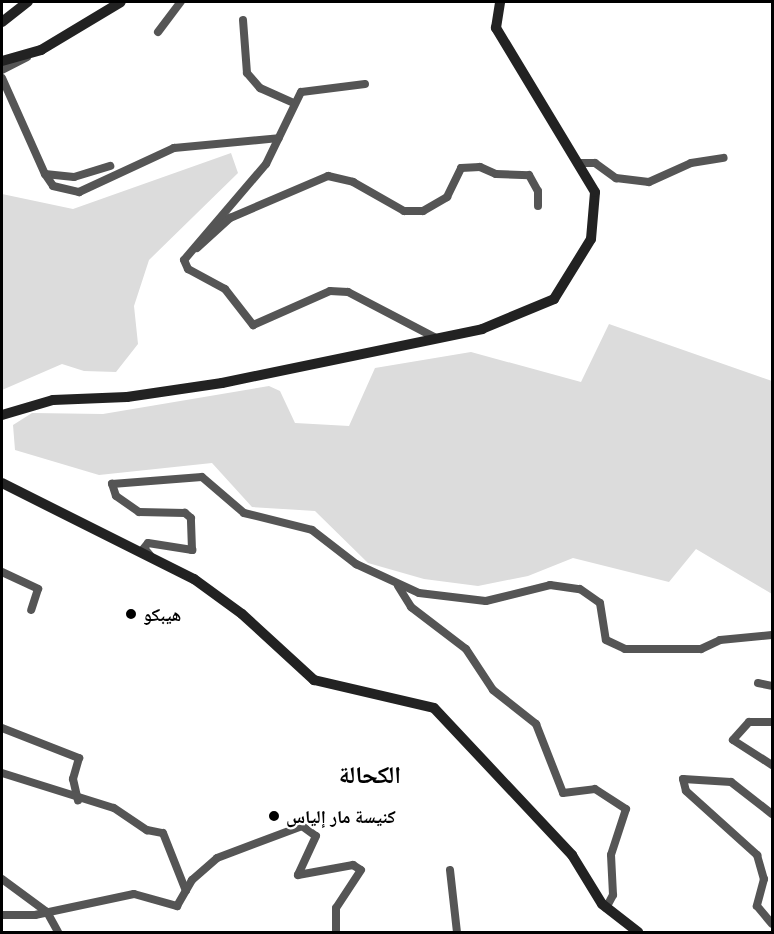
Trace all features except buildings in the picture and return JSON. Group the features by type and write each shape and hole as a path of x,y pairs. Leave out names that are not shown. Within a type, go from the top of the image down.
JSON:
{"main road":[{"path":"2,22 28,2"},
{"path":"2,62 41,50 121,2"},
{"path":"2,415 53,400 127,397 222,383 482,329 539,310 554,299 596,226 595,192 581,163 496,28 499,2"},
{"path":"2,483 153,557 225,600 314,680 421,702 448,718 572,855 606,908 638,933"}],"street":[{"path":"158,32 181,2"},
{"path":"243,20 247,73 260,88 293,104"},
{"path":"2,70 41,50"},
{"path":"2,78 45,174 53,186 79,192 174,148 279,138"},
{"path":"186,267 195,242 262,169 279,138 293,104 309,87 365,84"},
{"path":"581,163 595,163 616,178 649,182 691,163 724,158"},
{"path":"45,174 74,177 110,166"},
{"path":"186,267 200,244 230,218 328,176 353,182 404,211 423,212 447,197 461,168 480,167 496,174 529,175 538,191 538,206"},
{"path":"186,267 225,289 253,325 330,291 348,292 436,338"},
{"path":"153,557 145,545 184,551 196,547 191,518 185,513 139,512 116,496 112,484 202,477 244,513 312,530 356,564 398,586 480,600 550,585 580,589 600,603 606,640 625,649 700,649 720,640 772,635"},
{"path":"2,572 38,589 31,610"},
{"path":"398,586 411,607 466,648 493,690 537,724 563,793 598,790 626,809 611,855 613,895 606,908"},
{"path":"758,683 772,686"},
{"path":"772,722 742,725 733,740 772,765"},
{"path":"2,728 79,758 73,779 78,800"},
{"path":"2,773 78,800 114,808 147,830 164,833 186,891"},
{"path":"772,814 730,782 683,779 686,791 757,855 764,879 757,906 772,924"},
{"path":"2,915 47,912 134,894 177,906 204,867 232,849 306,827 316,836 298,875 353,864 361,870 340,898 336,933"},
{"path":"450,870 457,933"},
{"path":"2,879 47,912 58,933"}],"shaded area":[{"path":"231,153 238,173 149,260 134,306 138,344 116,372 84,371 62,364 2,390 2,194 73,209"},
{"path":"609,324 772,381 772,594 696,549 669,582 573,558 528,576 478,586 424,579 368,563 315,511 252,507 212,463 99,475 15,450 13,425 32,413 103,414 269,386 280,391 295,423 349,426 375,368 471,352 581,382"}],"place":[{"name":"هيبكو","path":"131,614"},
{"name":"كنيسة مار إلياس","path":"274,816"}],"district":[{"name":"الكحالة","path":"370,774"}]}
